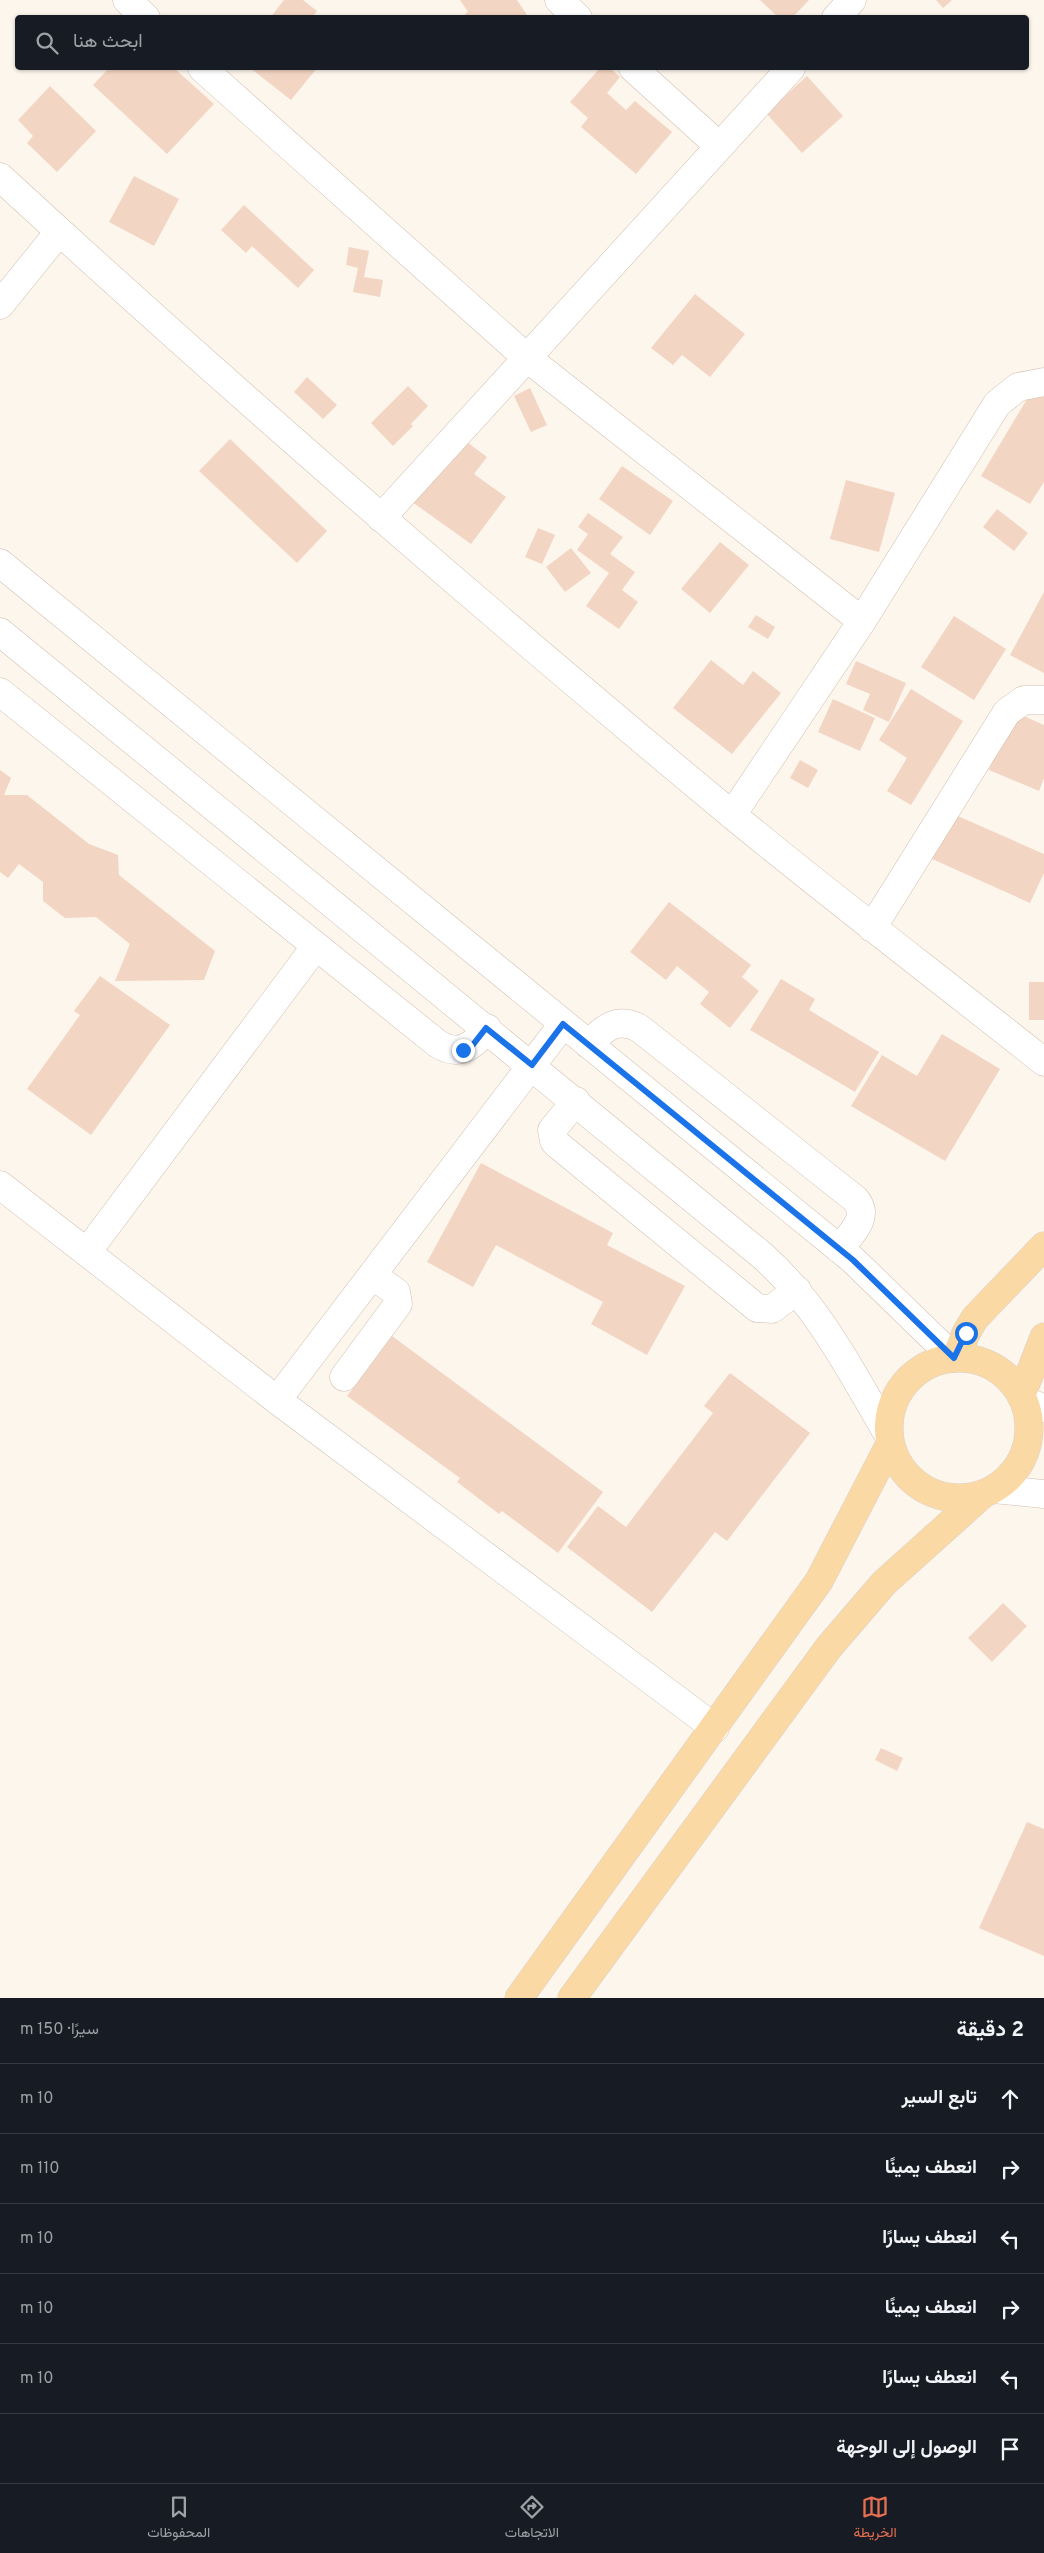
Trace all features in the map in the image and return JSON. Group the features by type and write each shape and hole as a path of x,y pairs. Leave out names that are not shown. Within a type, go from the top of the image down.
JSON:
{"main road":[{"path":"955,1358 975,1318 1044,1246"},
{"path":"572,1998 829,1647 884,1583 989,1491 1010,1476 1022,1459 1028,1440 1030,1402 1044,1337"},
{"path":"989,1491 964,1498 944,1497 926,1490 910,1478 898,1462 890,1440 890,1413 899,1393 913,1375 932,1364 955,1358 975,1361 994,1367 1010,1380 1030,1402"},
{"path":"519,1998 819,1581 890,1440"}],"street":[{"path":"127,0 143,15"},
{"path":"559,0 575,15"},
{"path":"839,15 852,0"},
{"path":"204,70 527,358 862,621"},
{"path":"635,70 719,146"},
{"path":"381,518 788,70"},
{"path":"0,178 381,518 732,815 872,928 1044,1062"},
{"path":"4,291 59,232"},
{"path":"732,815 862,621 997,404 1018,387 1044,382"},
{"path":"0,563 869,1273 955,1358"},
{"path":"0,632 532,1065 764,1257 797,1290 820,1320 890,1440"},
{"path":"0,692 446,1049 454,1051 472,1046 486,1028"},
{"path":"872,928 1007,712 1024,700 1044,700"},
{"path":"87,1252 316,946"},
{"path":"588,1044 612,1024 630,1023 639,1028 855,1199 862,1210 862,1217 860,1223 839,1249"},
{"path":"277,1400 563,1024"},
{"path":"576,1101 552,1130 554,1140 558,1145 757,1308 772,1309 797,1290"},
{"path":"0,1184 277,1400 715,1728"},
{"path":"344,1377 398,1304 396,1292 372,1276"},
{"path":"989,1491 1044,1494"}],"building":[{"path":"284,0 303,0 317,11 314,15 272,15"},
{"path":"460,0 517,0 527,15 466,15 468,12"},
{"path":"760,0 809,0 795,15 776,15"},
{"path":"936,0 952,0 943,8"},
{"path":"107,70 176,70 214,104 167,154 93,85"},
{"path":"253,70 315,70 291,100"},
{"path":"598,70 612,70 620,77 607,93 626,110 635,101 672,132 636,174 581,127 588,118 570,102"},
{"path":"807,76 843,116 802,153 766,113"},
{"path":"50,86 96,131 57,172 27,143 33,136 18,120"},
{"path":"134,176 179,199 154,246 109,222"},
{"path":"244,205 314,270 298,288 252,246 246,253 221,230"},
{"path":"349,247 369,251 364,277 383,280 380,297 353,292 358,268 346,265"},
{"path":"695,294 745,334 710,377 682,355 673,365 651,348"},
{"path":"307,377 337,405 323,419 294,392"},
{"path":"408,386 428,406 411,424 413,426 393,446 371,423"},
{"path":"530,388 547,425 531,432 514,396"},
{"path":"1033,389 1044,396 1044,482 1030,504 981,476"},
{"path":"456,434 487,457 474,474 506,497 471,544 408,499"},
{"path":"230,439 327,531 297,563 199,471"},
{"path":"622,466 673,501 650,535 599,499"},
{"path":"846,480 895,493 879,552 830,539"},
{"path":"997,509 1028,533 1014,551 983,527"},
{"path":"588,513 623,537 610,554 635,572 622,590 638,602 619,629 586,606 609,573 577,550 588,534 578,527"},
{"path":"538,528 555,535 542,564 525,557"},
{"path":"720,542 749,565 710,613 681,589"},
{"path":"571,548 591,573 565,592 546,567"},
{"path":"1044,592 1044,673 1010,655"},
{"path":"756,615 775,627 768,639 748,627"},
{"path":"954,616 1006,649 974,700 921,667"},
{"path":"711,660 743,685 753,671 781,693 732,754 673,708"},
{"path":"856,661 906,683 889,722 863,710 870,694 846,684"},
{"path":"911,689 963,721 911,805 887,791 907,758 879,740"},
{"path":"833,699 875,718 860,751 818,732"},
{"path":"1014,712 1044,725 1044,778 1039,791 989,770"},
{"path":"800,760 818,770 808,788 790,778"},
{"path":"0,770 11,778 4,795 27,795 89,844 118,855 119,875 215,951 204,980 115,981 130,944 96,917 65,918 43,901 43,882 19,864 8,878 0,872"},
{"path":"951,813 1044,854 1044,873 1030,903 930,858"},
{"path":"669,902 751,965 742,977 759,991 730,1028 700,1004 709,992 677,966 666,980 630,952"},
{"path":"100,976 170,1025 91,1135 27,1089 80,1015 74,1011"},
{"path":"781,979 815,999 809,1010 879,1052 855,1092 750,1030"},
{"path":"1029,982 1044,982 1044,1020 1029,1020"},
{"path":"942,1034 1000,1069 945,1161 851,1106 882,1055 917,1076"},
{"path":"481,1163 613,1233 607,1245 685,1286 647,1355 591,1324 603,1302 496,1245 473,1287 427,1262"},
{"path":"392,1336 603,1492 558,1553 502,1511 499,1514 457,1482 460,1478 347,1396"},
{"path":"730,1373 810,1433 727,1541 715,1532 652,1612 567,1547 598,1506 626,1527 713,1413 704,1406"},
{"path":"1003,1603 1027,1626 992,1662 968,1638"},
{"path":"881,1748 903,1758 897,1771 875,1760"},
{"path":"1027,1822 1044,1829 1044,1956 979,1928"}],"route":[{"path":"463,1050 472,1046 486,1028 532,1065 563,1024 869,1273 954,1358 956,1358 966,1333"}]}
